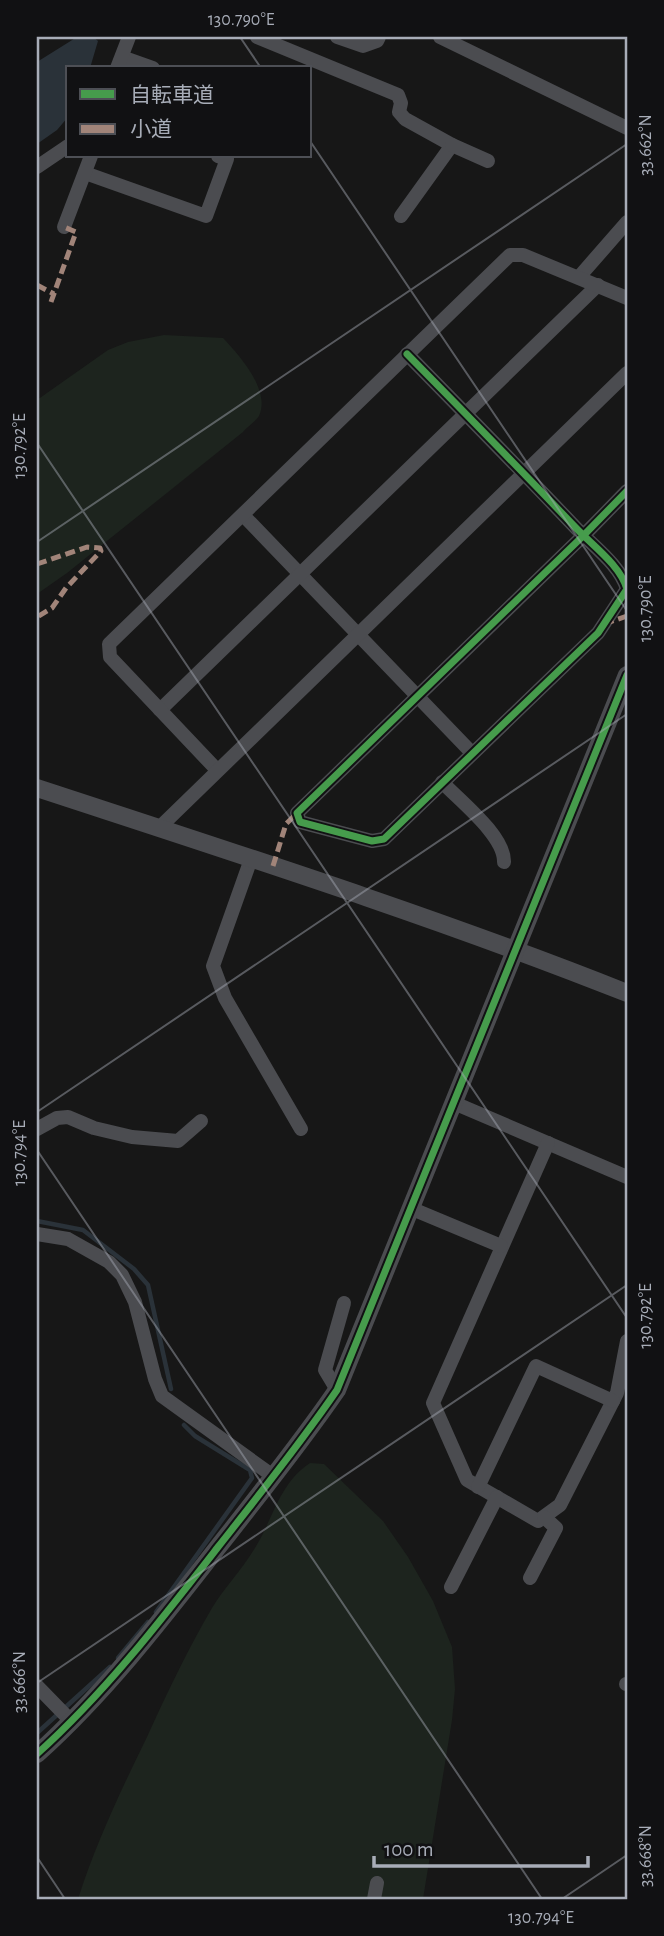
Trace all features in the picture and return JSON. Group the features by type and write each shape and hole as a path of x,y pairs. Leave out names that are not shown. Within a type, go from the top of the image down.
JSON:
{"street":[{"path":"129,37 120,63 140,66"},
{"path":"257,37 397,95 401,103 399,112 405,119 488,161"},
{"path":"337,37 363,46 377,41 379,37"},
{"path":"440,37 627,128"},
{"path":"401,216 453,145"},
{"path":"37,167 66,147"},
{"path":"64,227 90,158"},
{"path":"85,173 206,216 227,159 224,158"},
{"path":"579,278 627,222"},
{"path":"217,770 110,657 109,644 510,254 523,255 627,298"},
{"path":"160,710 598,285"},
{"path":"407,354 524,473 583,536 624,577 627,589 598,633 384,839 372,841 300,822 296,813 583,536 627,491"},
{"path":"159,828 627,373"},
{"path":"243,515 472,753"},
{"path":"37,1754 160,1621 309,1431 337,1390 627,675"},
{"path":"442,782 497,838 505,852 504,862"},
{"path":"37,788 515,949 627,993"},
{"path":"251,859 213,966 225,998 301,1129"},
{"path":"454,1103 627,1177"},
{"path":"37,1129 57,1118 68,1117 94,1128 132,1138 178,1141 201,1121"},
{"path":"548,1143 433,1403 467,1480 538,1521 560,1505 623,1381 627,1341"},
{"path":"410,1208 502,1246"},
{"path":"37,1234 68,1239 109,1262 122,1275 135,1302 162,1396 273,1476"},
{"path":"337,1390 325,1370 344,1303"},
{"path":"478,1487 536,1366 613,1401"},
{"path":"451,1587 496,1497"},
{"path":"530,1578 556,1528 544,1517"},
{"path":"37,1686 70,1720"},
{"path":"374,1899 377,1882"}],"shaded area":[{"path":"77,37 93,37 98,41 91,66 66,66 66,119 57,130 37,144 37,62"},
{"path":"164,335 223,338 245,363 257,384 262,406 259,416 243,432 37,594 37,400 108,350 128,342"},
{"path":"310,1463 324,1464 383,1521 408,1557 433,1601 452,1647 455,1689 452,1720 423,1899 78,1899 118,1797 195,1639 217,1601 253,1551 290,1481"}],"waterway":[{"path":"37,1221 83,1230 134,1269 148,1285 171,1389"},
{"path":"156,1612 252,1478 250,1470 195,1436 184,1425"},
{"path":"118,1658 148,1622"},
{"path":"37,1733 110,1667"}],"marked path":[{"path":"51,302 76,232 64,227"},
{"path":"37,285 54,294"},
{"path":"37,564 87,547 100,548 101,551 66,588 52,608 37,617"},
{"path":"604,624 627,616"},
{"path":"273,866 286,824 297,813"}],"cycle path":[{"path":"407,354 576,528 583,535 590,542 605,556 627,589 598,633 384,839 372,841 300,822 297,813 583,536 627,491"},
{"path":"37,1754 86,1706 154,1628 309,1430 337,1390 627,675"}]}
